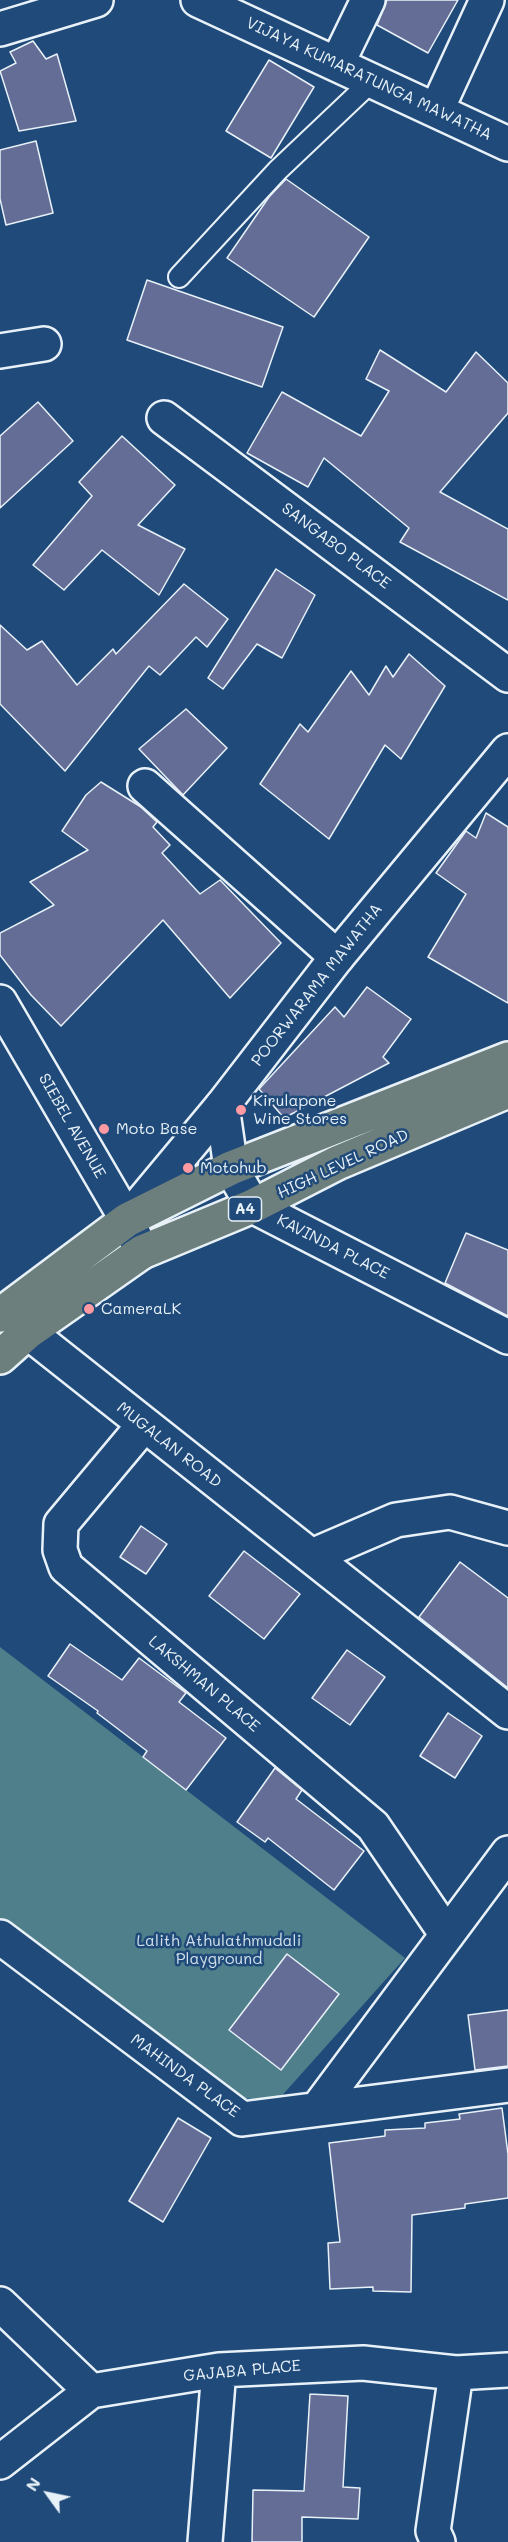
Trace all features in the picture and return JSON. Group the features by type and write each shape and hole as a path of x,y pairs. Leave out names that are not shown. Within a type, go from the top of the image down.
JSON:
{"highway":[{"name":"HIGH LEVEL ROAD","path":"0,1315 126,1220 231,1168 508,1059"},
{"name":"HIGH LEVEL ROAD","path":"0,1357 28,1332 142,1252 253,1206 336,1163 508,1091"}],"street":[{"path":"0,29 96,0"},
{"name":"VIJAYA KUMARATUNGA MAWATHA","path":"198,0 437,109 508,144"},
{"path":"337,64 368,0"},
{"path":"437,109 487,0"},
{"path":"0,351 44,344"},
{"name":"SANGABO PLACE","path":"164,418 508,675"},
{"name":"POORWARAMA MAWATHA","path":"126,1220 222,1106 338,957 508,751"},
{"path":"145,786 338,957"},
{"name":"SIEBEL AVENUE","path":"0,1002 126,1220 142,1252"},
{"path":"222,1106 231,1168 253,1206"},
{"name":"KAVINDA PLACE","path":"253,1206 508,1337"},
{"name":"MUGALAN ROAD","path":"28,1332 143,1426 312,1556 508,1712"},
{"name":"LAKSHMAN PLACE","path":"143,1426 61,1524 60,1550 66,1567 374,1826 447,1935"},
{"path":"312,1556 396,1520 450,1512 508,1528"},
{"path":"318,2108 508,1853"},
{"name":"MAHINDA PLACE","path":"0,1937 242,2119 508,2085"},
{"path":"2,2309 91,2391"},
{"name":"GAJABA PLACE","path":"0,2462 91,2391 219,2370 363,2363 456,2373 508,2370"},
{"path":"206,2542 219,2370"},
{"path":"438,2542 433,2531 456,2373"}],"lane":[{"path":"179,277 278,170 373,80"}],"green space":[{"name":"Lalith Athulathmudali Playground","path":"0,1647 405,1958 278,2100 236,2098 0,1918"}],"building":[{"path":"387,0 458,0 428,53 377,25"},
{"path":"33,41 46,59 57,54 76,121 19,131 0,71 16,63 10,52"},
{"path":"269,60 314,87 271,158 226,131"},
{"path":"36,141 53,213 6,225 0,199 0,150"},
{"path":"286,179 369,237 314,317 227,258 269,197"},
{"path":"147,280 283,327 262,387 127,340"},
{"path":"380,350 446,392 476,352 508,383 508,413 440,492 508,529 508,600 400,542 409,528 324,458 308,487 247,453 282,392 361,436 389,391 366,379"},
{"path":"38,402 73,441 0,508 0,436"},
{"path":"122,436 175,485 138,525 185,549 159,595 102,550 64,590 33,565 92,496 79,482"},
{"path":"276,569 315,595 282,658 257,644 223,689 208,678"},
{"path":"184,584 228,619 207,647 196,637 160,675 149,666 65,771 0,704 0,625 27,650 42,641 77,685 113,649 116,654"},
{"path":"409,654 445,686 401,759 385,745 329,839 260,784 300,724 308,732 351,671 369,695 386,666 393,677"},
{"path":"186,709 227,748 183,795 139,749"},
{"path":"101,782 141,807 157,822 153,827 170,845 162,853 200,894 220,880 281,943 230,998 163,920 61,1026 31,995 0,955 0,933 54,905 30,882 88,850 62,831 86,795"},
{"path":"486,813 508,827 508,1003 428,957 466,894 436,873 466,831 476,838"},
{"path":"367,987 411,1019 383,1057 389,1063 284,1118 259,1089 335,1007 344,1017"},
{"path":"466,1233 508,1250 508,1316 445,1283"},
{"path":"141,1526 167,1544 146,1574 120,1557"},
{"path":"244,1551 300,1594 264,1639 209,1596"},
{"path":"460,1562 508,1598 508,1688 419,1617"},
{"path":"70,1644 122,1680 139,1658 186,1693 179,1702 226,1738 186,1790 143,1757 147,1751 97,1713 98,1711 48,1676"},
{"path":"347,1650 385,1677 350,1725 312,1698"},
{"path":"448,1713 482,1736 455,1778 420,1756"},
{"path":"275,1768 302,1790 296,1799 364,1851 334,1890 268,1838 265,1842 237,1822"},
{"path":"287,1954 339,1994 281,2070 229,2030"},
{"path":"508,2010 508,2066 475,2070 468,2015"},
{"path":"502,2108 508,2154 508,2198 465,2204 465,2208 412,2215 411,2292 373,2291 373,2287 330,2289 328,2243 340,2242 329,2143 385,2136 385,2130 425,2128 425,2123 460,2119 459,2114"},
{"path":"178,2118 211,2138 163,2222 129,2201"},
{"path":"310,2394 348,2396 343,2487 360,2488 358,2519 302,2517 302,2542 252,2542 253,2490 304,2491"}],"place":[{"name":"Kirulapone Wine Stores","path":"241,1110"},
{"name":"Moto Base","path":"104,1129"},
{"name":"Motohub","path":"188,1168"},
{"name":"CameraLK","path":"89,1309"}]}
